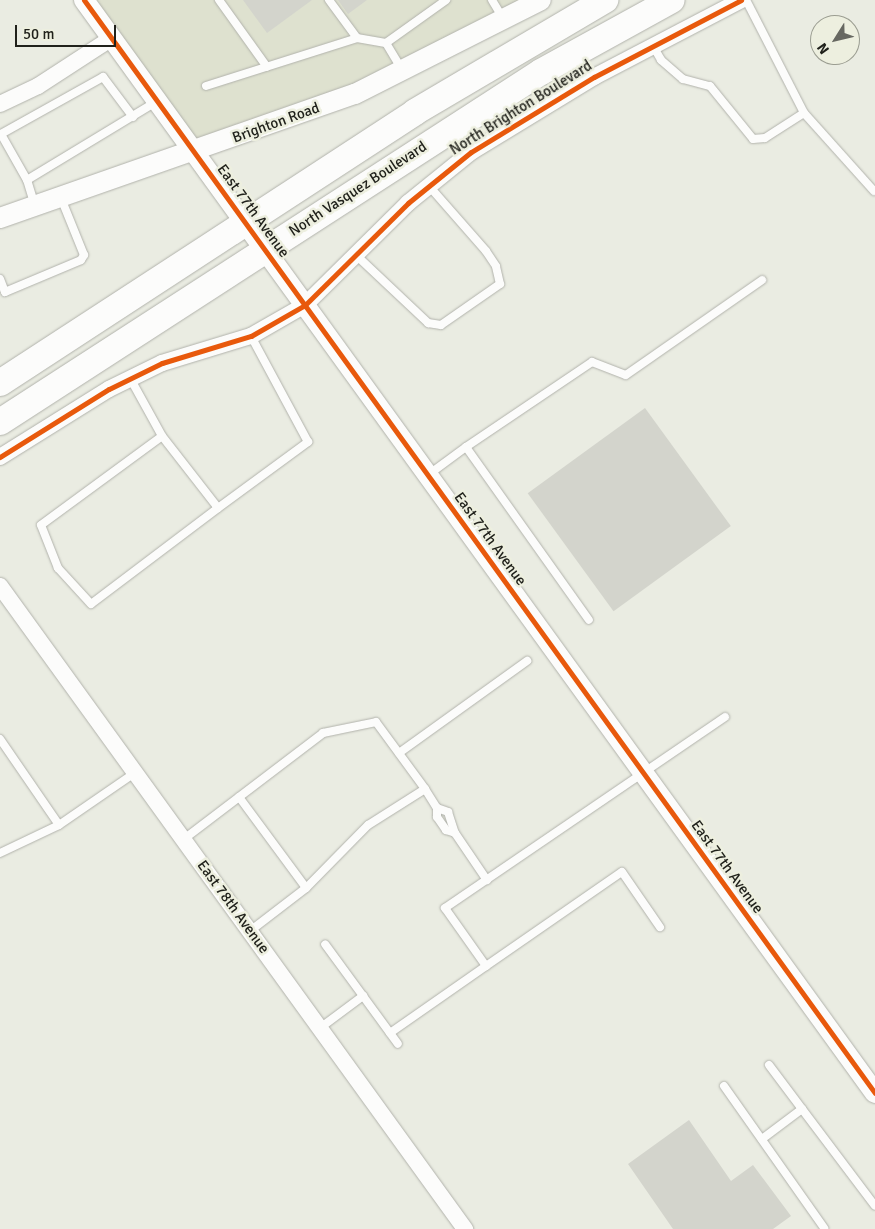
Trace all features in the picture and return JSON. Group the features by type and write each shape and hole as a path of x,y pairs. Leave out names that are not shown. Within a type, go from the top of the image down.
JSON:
{"highway":[{"path":"0,383 245,222 482,71 605,0"},
{"name":"North Vasquez Boulevard","path":"0,422 541,72 672,0"}],"street":[{"name":"East 77th Avenue","path":"84,0 875,1093"},
{"name":"Brighton Road","path":"0,218 195,152 404,73 541,0"},
{"name":"North Brighton Boulevard","path":"0,457 130,378 162,363 251,336 305,305 428,185 500,133 653,46 741,0"},
{"path":"0,104 38,86 112,38"},
{"name":"East 78th Avenue","path":"0,586 465,1229"}],"lane":[{"path":"219,0 267,67"},
{"path":"328,0 358,38"},
{"path":"206,86 358,38 386,43 446,0"},
{"path":"492,0 504,20"},
{"path":"746,0 804,112 874,191"},
{"path":"386,43 404,73"},
{"path":"653,46 661,60 683,79 710,86 753,139 765,138 804,112"},
{"path":"35,206 27,180 0,134 103,78 133,117"},
{"path":"27,180 158,101"},
{"path":"357,256 428,323 441,325 500,284 496,266 486,251 428,185"},
{"path":"0,279 5,292 80,260 84,255 61,198"},
{"path":"428,475 592,362 626,375 762,280"},
{"path":"162,436 41,525 58,568 91,604 308,442 251,336"},
{"path":"130,378 162,436 218,508"},
{"path":"466,447 589,620"},
{"path":"399,753 527,661"},
{"path":"486,966 445,908 645,775 725,717"},
{"path":"184,839 323,733 376,722 437,808 448,812 455,833 487,880"},
{"path":"0,739 59,825"},
{"path":"0,853 59,825 136,772"},
{"path":"250,930 306,888 368,825 425,789"},
{"path":"239,797 306,888"},
{"path":"437,808 436,817 446,830 455,833"},
{"path":"390,1033 622,872 660,926"},
{"path":"325,944 398,1044"},
{"path":"320,1028 363,996"},
{"path":"769,1065 875,1206"},
{"path":"724,1086 824,1229"},
{"path":"762,1140 802,1109"}],"shaded area":[{"path":"83,0 541,0 456,46 199,150"}],"building":[{"path":"243,0 312,0 267,33"},
{"path":"338,0 367,0 348,14"},
{"path":"645,408 731,526 614,611 528,493"},
{"path":"689,1120 731,1181 753,1165 791,1216 773,1229 673,1229 628,1164"}],"cycle path":[{"path":"84,0 875,1093"},
{"path":"0,457 109,389 162,363 251,336 305,305 408,203 471,152 594,77 741,0"}]}
